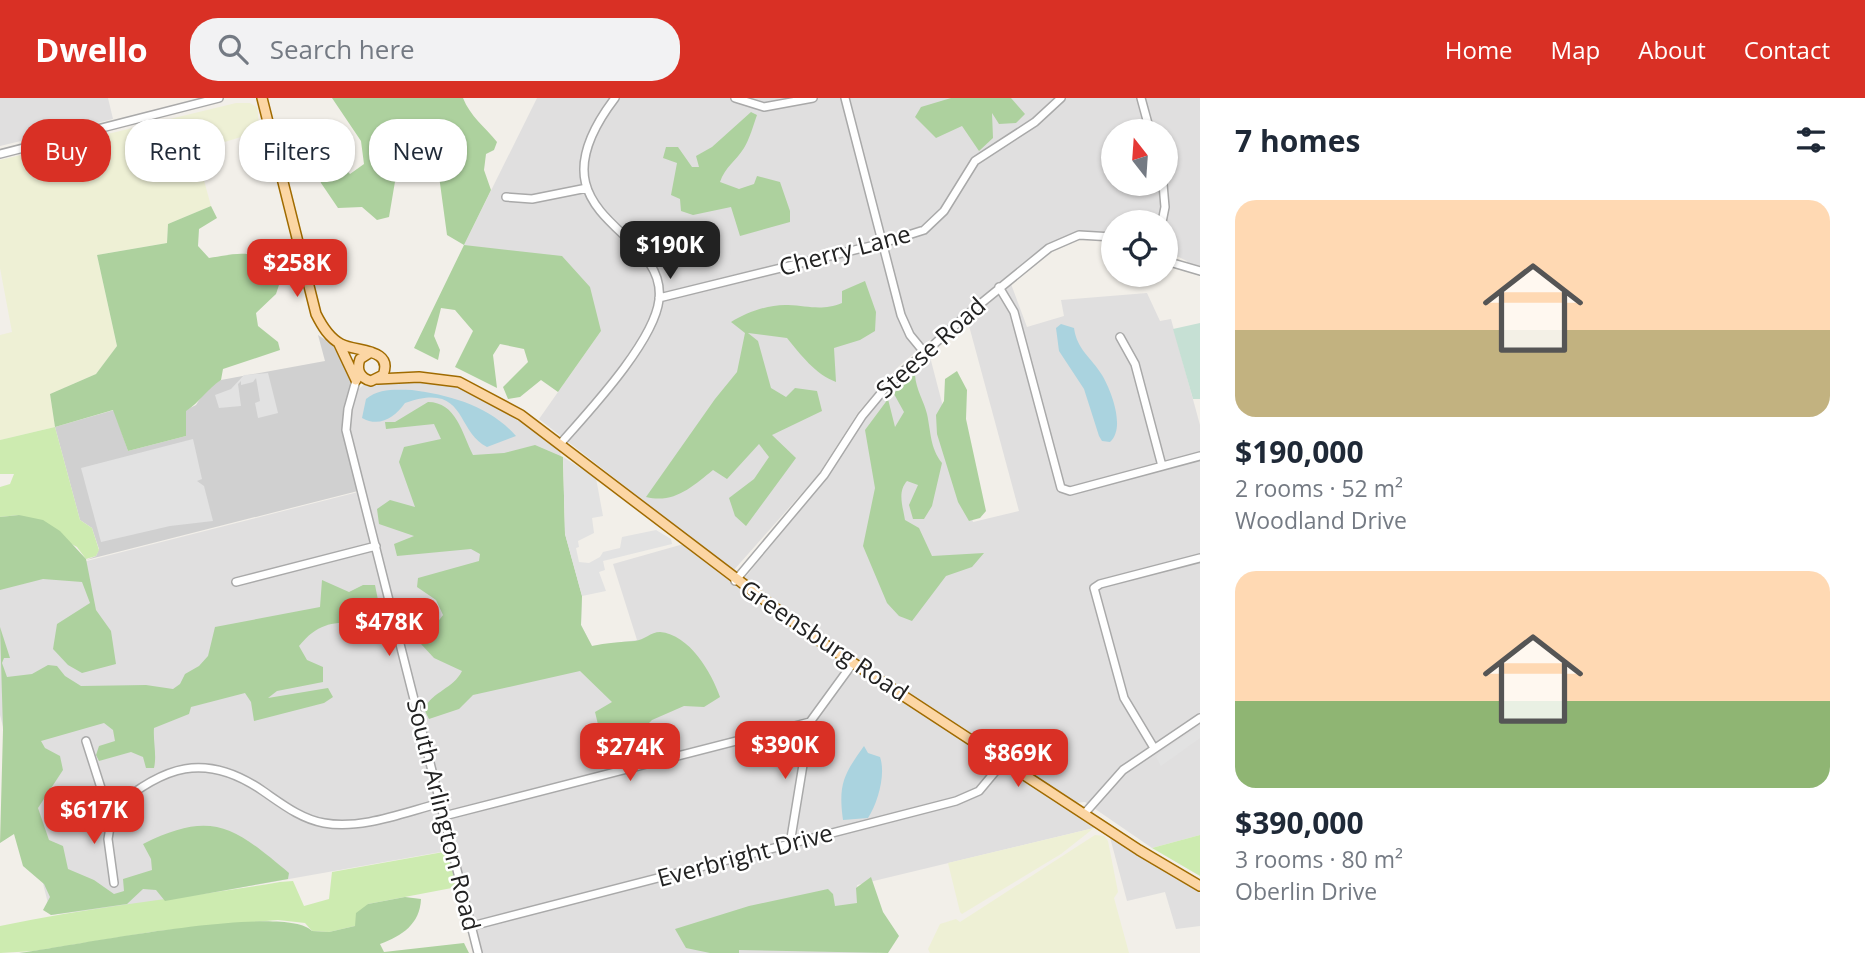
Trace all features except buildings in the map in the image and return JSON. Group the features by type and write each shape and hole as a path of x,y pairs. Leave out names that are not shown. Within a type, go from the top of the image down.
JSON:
{"main road":[{"path":"262,98 316,314 327,333 343,345 362,377 375,380 402,376"},
{"path":"343,345 380,355 386,364 402,376"},
{"path":"343,345 356,380"},
{"path":"358,368 362,356 371,352"},
{"path":"375,380 383,375 386,364"},
{"name":"Greensburg Road","path":"402,376 459,382 521,415 736,581 853,663 1084,814 1200,886"}],"street":[{"path":"0,154 219,98"},
{"path":"560,444 645,337 659,298 655,278 646,258 601,215 587,188 587,152 615,98"},
{"path":"735,98 764,107 813,98"},
{"path":"845,98 901,315 910,335 923,352"},
{"name":"Cherry Lane","path":"659,298 917,233 933,223 944,211 975,161 1035,122 1061,98"},
{"path":"1142,98 1147,119"},
{"path":"506,198 533,199 587,188"},
{"name":"Steese Road","path":"736,581 824,475 872,402 923,352 999,287 1065,239 1086,234 1101,236"},
{"path":"1178,265 1200,271"},
{"path":"999,287 1014,312 1058,484 1062,490 1070,491 1200,456"},
{"path":"1120,337 1135,364 1162,466"},
{"name":"South Arlington Road","path":"358,368 346,430 478,953"},
{"path":"355,392 375,380"},
{"path":"236,582 376,546"},
{"path":"1154,748 1124,698 1094,588 1100,584 1200,558"},
{"path":"790,844 810,722 853,663"},
{"path":"1084,814 1114,778 1200,718"},
{"path":"444,816 810,722"},
{"path":"86,741 101,788 113,809 108,839 114,883"},
{"name":"Everbright Drive","path":"472,926 967,798 985,786 1004,761"},
{"path":"113,809 158,776 197,767 241,777 296,813 322,823 356,824 441,803"}],"shaded area":[{"path":"0,98 108,98 113,119 21,119 21,141 0,146"},
{"path":"537,98 1200,98 1200,271 1184,268 1187,261 1178,257 1178,210 1101,210 1101,238 1065,239 934,343 931,339 898,367 859,411 818,475 733,571 539,419 601,331 464,245"},
{"path":"1011,284 1027,327 1064,316 1061,300 1147,293 1160,321 1171,319 1200,425 1200,835 1152,848 1085,802 1074,803 832,645 743,581 883,395 929,353 973,522 1019,511 968,322"},
{"path":"318,335 332,344 353,380 342,429 358,491 86,560 96,556 99,549 92,528 80,520 55,427 114,410 128,451 186,436 186,410 196,405 206,389 221,380 325,361"},
{"path":"268,373 278,413 258,418 255,403 260,401 256,378 253,382 241,385 241,381 238,384 241,406 219,408 215,395 231,389 244,375"},
{"path":"384,378 459,382 560,444 565,534 582,596 581,625 592,646 637,640 613,564 687,543 735,581 1092,819 1094,828 857,885 877,953 478,953 452,850 165,901 51,915 0,715 0,583 362,491 346,430 355,392 367,382"},
{"path":"193,439 202,479 197,481 204,486 213,521 170,526 101,542 81,468"},
{"path":"563,457 596,478 603,516 592,518 594,533 578,541 579,547 576,548 579,562 589,563 603,552 620,548 622,537 656,530 671,539 672,544 603,561 605,570 599,572 606,591 582,596 565,534"},
{"path":"1200,726 1200,738 1161,766 1156,757"},
{"path":"1108,830 1200,886 1200,926 1176,929 1165,892 1127,901"}],"green space":[{"path":"332,98 463,98 474,116 497,142 494,150 486,154 484,170 491,190 464,245 447,235 440,182 467,182 467,119 369,119 369,182 395,182 389,217 377,220 362,207 338,208 321,183 355,182 355,170 364,164 361,141 355,132 355,119 346,119"},
{"path":"951,98 1011,98 1025,114 1016,123 999,124 992,113 993,138 979,151 962,126 936,138 915,117 921,107"},
{"path":"236,103 250,103 257,107 258,119 239,119 239,138 225,142 225,119 170,119"},
{"path":"751,112 757,115 748,140 720,182 739,189 754,184 757,176 780,182 790,211 790,222 740,236 731,207 693,215 681,211 680,199 671,195 677,163 663,158 666,147 678,147 692,167 699,167 696,156 712,147"},
{"path":"125,130 125,182 204,182 211,206 168,224 167,243 97,255 117,346 96,374 50,394 55,427 0,440 0,335 12,332 0,268 0,160 21,155 21,182 111,182 111,133"},
{"path":"211,206 217,218 199,229 198,246 209,258 243,254 258,258 265,264 279,285 276,294 256,313 258,326 278,342 280,350 223,369 221,380 186,411 186,436 128,451 113,410 55,427 50,394 96,374 117,346 97,255 167,243 168,224"},
{"path":"464,245 562,256 590,287 601,331 558,392 541,380 520,397 508,399 503,387 528,362 524,349 500,344 493,355 497,388 455,367 473,331 455,310 441,308 434,336 440,350 438,360 414,348"},
{"path":"865,281 876,312 875,331 860,340 834,348 836,382 815,369 787,338 748,333 758,341 771,388 786,397 795,388 817,391 822,411 772,435 796,458 746,526 735,516 729,498 754,479 769,457 759,444 727,479 713,470 690,488 674,496 656,499 646,497 737,372 745,333 731,322 766,307 822,307 842,303 842,291"},
{"path":"1200,323 1200,399 1193,399 1173,329"},
{"path":"957,371 967,390 966,419 986,511 980,518 969,521 958,502 937,434 936,415 944,401 945,379"},
{"path":"915,375 933,446 942,463 932,506 924,519 913,519 909,505 918,485 907,481 904,485 902,500 905,520 919,528 932,556 984,553 972,567 946,576 912,621 899,616 887,603 863,546 875,488 865,430 888,399 895,427 904,412 894,394 902,381"},
{"path":"428,402 438,403 452,413 473,455 504,453 535,445 563,457 565,534 582,596 581,625 592,646 638,640 657,632 671,634 698,656 720,697 704,707 684,706 652,720 643,729 601,737 595,712 612,702 580,671 473,695 459,709 429,719 424,709 428,703 454,682 462,671 434,658 421,644 443,615 436,600 417,587 418,578 479,561 480,554 471,549 397,556 394,544 414,536 379,524 377,509 390,500 415,507 399,462 404,447 441,439 434,424 386,429 385,422 395,422"},
{"path":"55,427 80,520 92,528 99,550 96,556 86,559 77,547 19,515 0,517 0,487 10,484 14,474 0,474 0,440"},
{"path":"19,515 43,520 60,531 86,559 96,610 111,631 116,664 82,673 68,665 53,649 57,624 90,603 82,582 43,579 0,590 0,517"},
{"path":"322,580 349,592 363,585 375,585 380,610 375,622 334,624 308,636 299,646 307,660 323,667 323,682 277,691 268,698 328,688 333,697 324,703 254,721 251,702 245,693 191,707 189,714 154,728 154,768 146,768 143,757 131,752 99,761 96,755 99,746 115,741 113,730 104,723 41,741 45,748 60,756 63,770 38,808 49,840 63,846 68,869 94,880 114,894 124,891 123,879 152,870 151,859 143,844 187,828 205,826 221,828 252,844 289,873 288,879 165,901 156,890 143,889 127,904 51,915 43,910 50,897 44,884 23,866 14,834 0,843 3,730 0,627 10,658 4,658 2,663 7,677 32,674 48,665 57,666 65,676 81,686 146,685 173,689 180,684 185,674 199,666 208,656 215,627 320,607"},
{"path":"1094,828 1061,854 962,914 960,912 948,863"},
{"path":"1095,835 1104,836 1108,841 1118,892 1114,898 1129,953 930,953 928,949 940,924 956,919 960,922"},
{"path":"1200,835 1200,876 1152,848"},
{"path":"449,851 457,887 368,904 355,926 329,932 312,931 305,923 278,920 158,931 34,951 0,953 0,926 293,881 304,906 329,899 332,872"},
{"path":"871,877 883,912 899,936 888,953 739,950 739,953 710,953 686,948 675,929 749,906 828,889 833,894 835,906 857,903 856,888"},
{"path":"405,897 421,899 420,908 408,928 380,944 384,952 464,943 469,953 19,953 173,929 261,921 293,923 312,931 329,932 355,926 356,913 368,904"}],"water":[{"path":"1061,324 1074,328 1081,348 1102,375 1109,390 1117,419 1115,436 1110,442 1102,441 1099,436 1084,389 1059,351 1056,328"},
{"path":"388,390 412,390 455,399 482,410 516,436 487,447 477,440 450,403 439,398 405,403 397,413 386,420 375,422 362,418 366,399 371,395"},
{"path":"864,746 868,753 880,757 882,764 878,797 868,818 843,820 841,797 844,780"}]}
